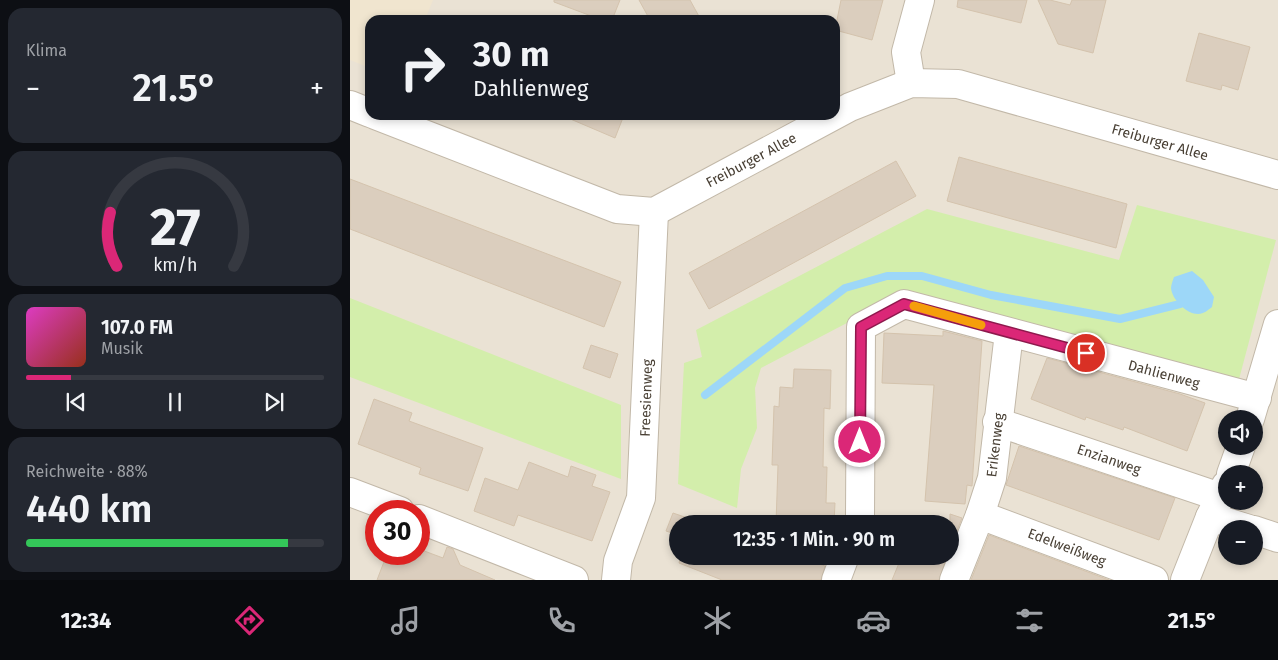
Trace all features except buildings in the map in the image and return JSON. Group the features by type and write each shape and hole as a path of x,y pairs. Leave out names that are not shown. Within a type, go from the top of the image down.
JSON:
{"street":[{"path":"911,82 906,52 920,0"},
{"name":"Freiburger Allee","path":"840,112 911,82 958,84 1278,175"},
{"path":"350,105 365,111"},
{"path":"388,120 617,209 654,212"},
{"name":"Freiburger Allee","path":"654,212 826,120"},
{"name":"Freesienweg","path":"616,580 618,561 641,498 654,212"},
{"name":"Dahlienweg","path":"860,515 861,327 904,304 1009,333 1254,408"},
{"path":"1254,408 1278,324"},
{"name":"Erikenweg","path":"954,580 980,515 992,478 997,422 1009,333"},
{"name":"Enzianweg","path":"997,422 1218,492"},
{"path":"350,492 371,500"},
{"path":"1185,580 1218,502"},
{"name":"Edelweißweg","path":"980,515 1154,580"},
{"path":"430,523 574,580"},
{"path":"1263,533 1278,538"},
{"path":"836,580 842,565"}],"shaded area":[{"path":"350,0 1278,0 1278,580 350,580"},
{"path":"350,0 433,0 427,15 365,15 365,66 350,60"}],"green space":[{"path":"1137,205 1276,240 1238,383 906,292 761,368 755,388 757,428 741,469 737,508 678,484 684,363 702,357 696,330 927,209 1119,260"},
{"path":"350,298 621,405 621,479 350,377"}],"water":[{"path":"1192,271 1203,280 1214,297 1212,307 1200,314 1189,312 1181,306 1174,297 1171,288 1174,277"}],"waterway":[{"path":"705,395 845,288 887,276 922,276 991,295 1120,319 1180,304"}],"slow traffic":[{"path":"914,306 981,325"}],"route":[{"path":"860,442 861,327 904,304 1086,353"}]}
